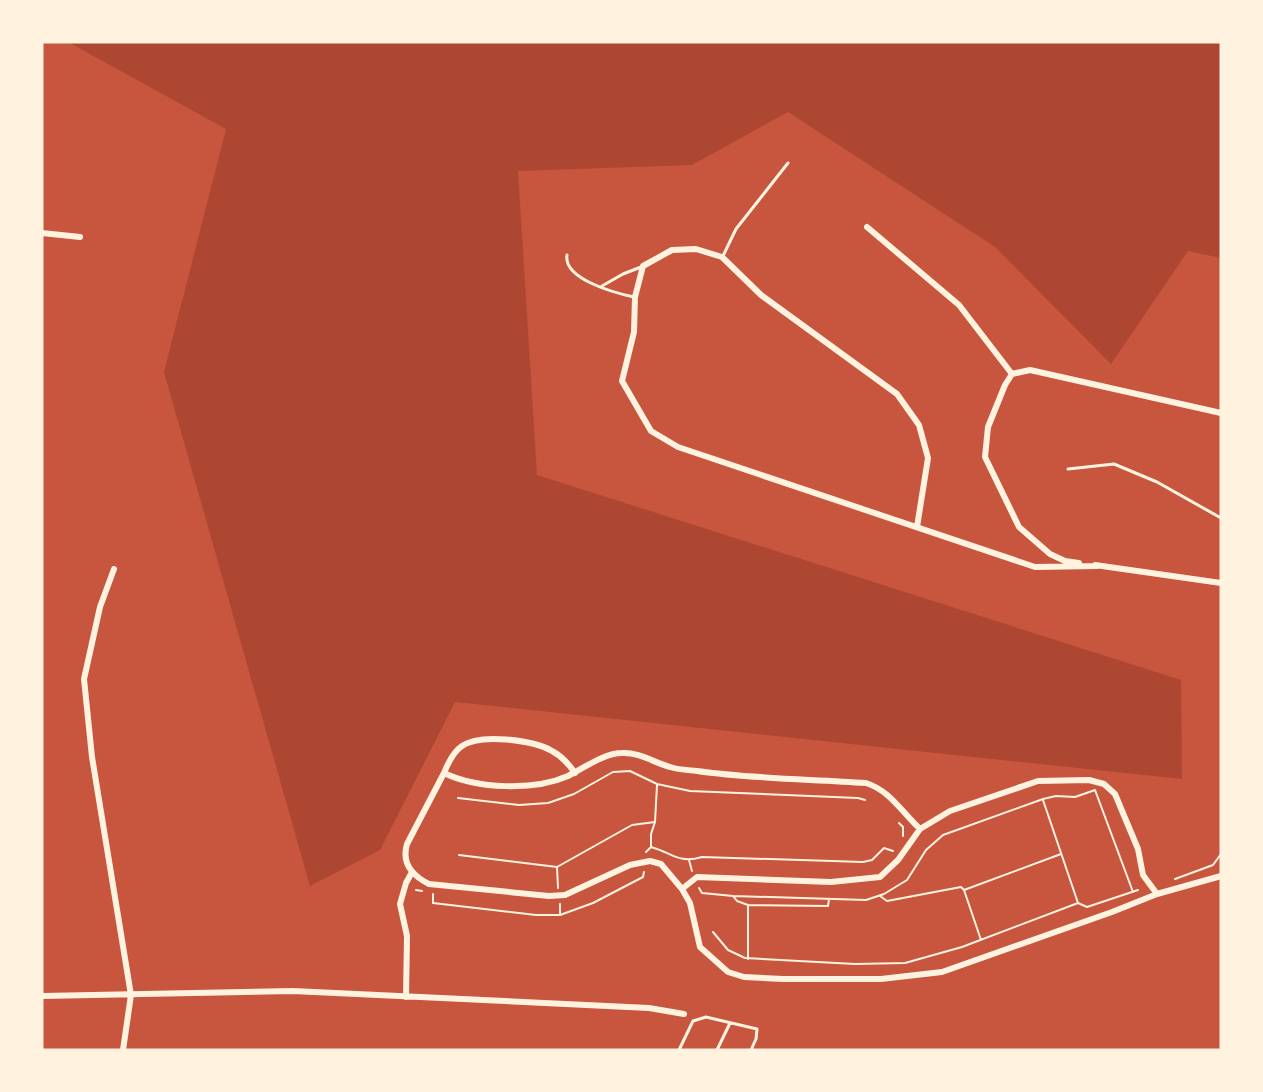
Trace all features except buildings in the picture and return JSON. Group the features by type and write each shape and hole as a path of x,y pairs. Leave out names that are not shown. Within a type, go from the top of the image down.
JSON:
{"street":[{"path":"867,227 959,305 1012,374"},
{"path":"42,233 80,237"},
{"path":"917,527 928,458 920,425 897,394 761,295 722,257 696,249 672,250 643,266 635,297 634,332 622,381 651,431 678,447 1035,567 1097,566"},
{"path":"1221,414 1030,370 1012,374 1005,385 988,427 985,457 1019,526 1050,554 1065,561 1221,583"},
{"path":"114,569 100,607 84,679 92,757 131,995 123,1050"},
{"path":"575,773 567,761 551,750 534,744 501,739 471,741 461,746 452,756 407,844 404,853 412,872 416,878 429,884 549,896 565,895 630,865 650,861 661,864 682,889 690,903 700,947 706,954 728,972 744,977 783,980 880,980 942,972 1157,894 1221,876"},
{"path":"444,773 457,779 520,786 546,784 611,755 623,752 670,768 866,783 877,786 885,792 920,828"},
{"path":"682,889 697,877 831,882 880,877 898,860 920,828 950,811 1038,781 1089,780 1104,784 1115,794 1138,849 1143,875 1157,894"},
{"path":"406,997 407,936 400,904 412,872"},
{"path":"42,996 293,991 649,1008 684,1014"}],"lane":[{"path":"722,257 736,229 788,163"},
{"path":"567,255 566,261 570,269 578,275 635,297"},
{"path":"602,286 622,274 643,266"},
{"path":"1068,469 1114,464 1157,482 1221,518"},
{"path":"679,1050 693,1021 706,1017 757,1029 751,1050"},
{"path":"717,1050 730,1023"}],"path":[{"path":"458,798 519,805 548,803 574,794 613,772 630,771 657,784 690,791 865,800"},
{"path":"646,852 651,847 657,784"},
{"path":"699,888 702,893 733,896 866,900 879,896 907,880 926,850 943,835 1043,799 1056,796 1075,797 1095,790 1133,892"},
{"path":"1043,799 1078,903 1087,908 1138,890"},
{"path":"459,855 557,867 632,825 655,822"},
{"path":"651,847 663,850 680,859 690,860 702,856 863,862 872,860 884,848 892,851 904,834 903,827 899,823"},
{"path":"964,890 1061,854"},
{"path":"1173,879 1213,865 1221,854"},
{"path":"690,860 693,871"},
{"path":"557,867 558,891"},
{"path":"879,896 887,901 961,887 981,940"},
{"path":"733,896 737,901 748,905 828,906 829,898"},
{"path":"713,932 728,950 748,959 855,964 904,963 938,955 1078,903"},
{"path":"560,904 560,915"},
{"path":"748,905 748,959"}],"shaded area":[{"path":"68,42 1221,42 1221,258 1188,251 1111,364 995,247 788,112 692,165 518,171 537,475 1181,680 1182,779 455,702 380,850 310,886 164,372 226,129"}]}
